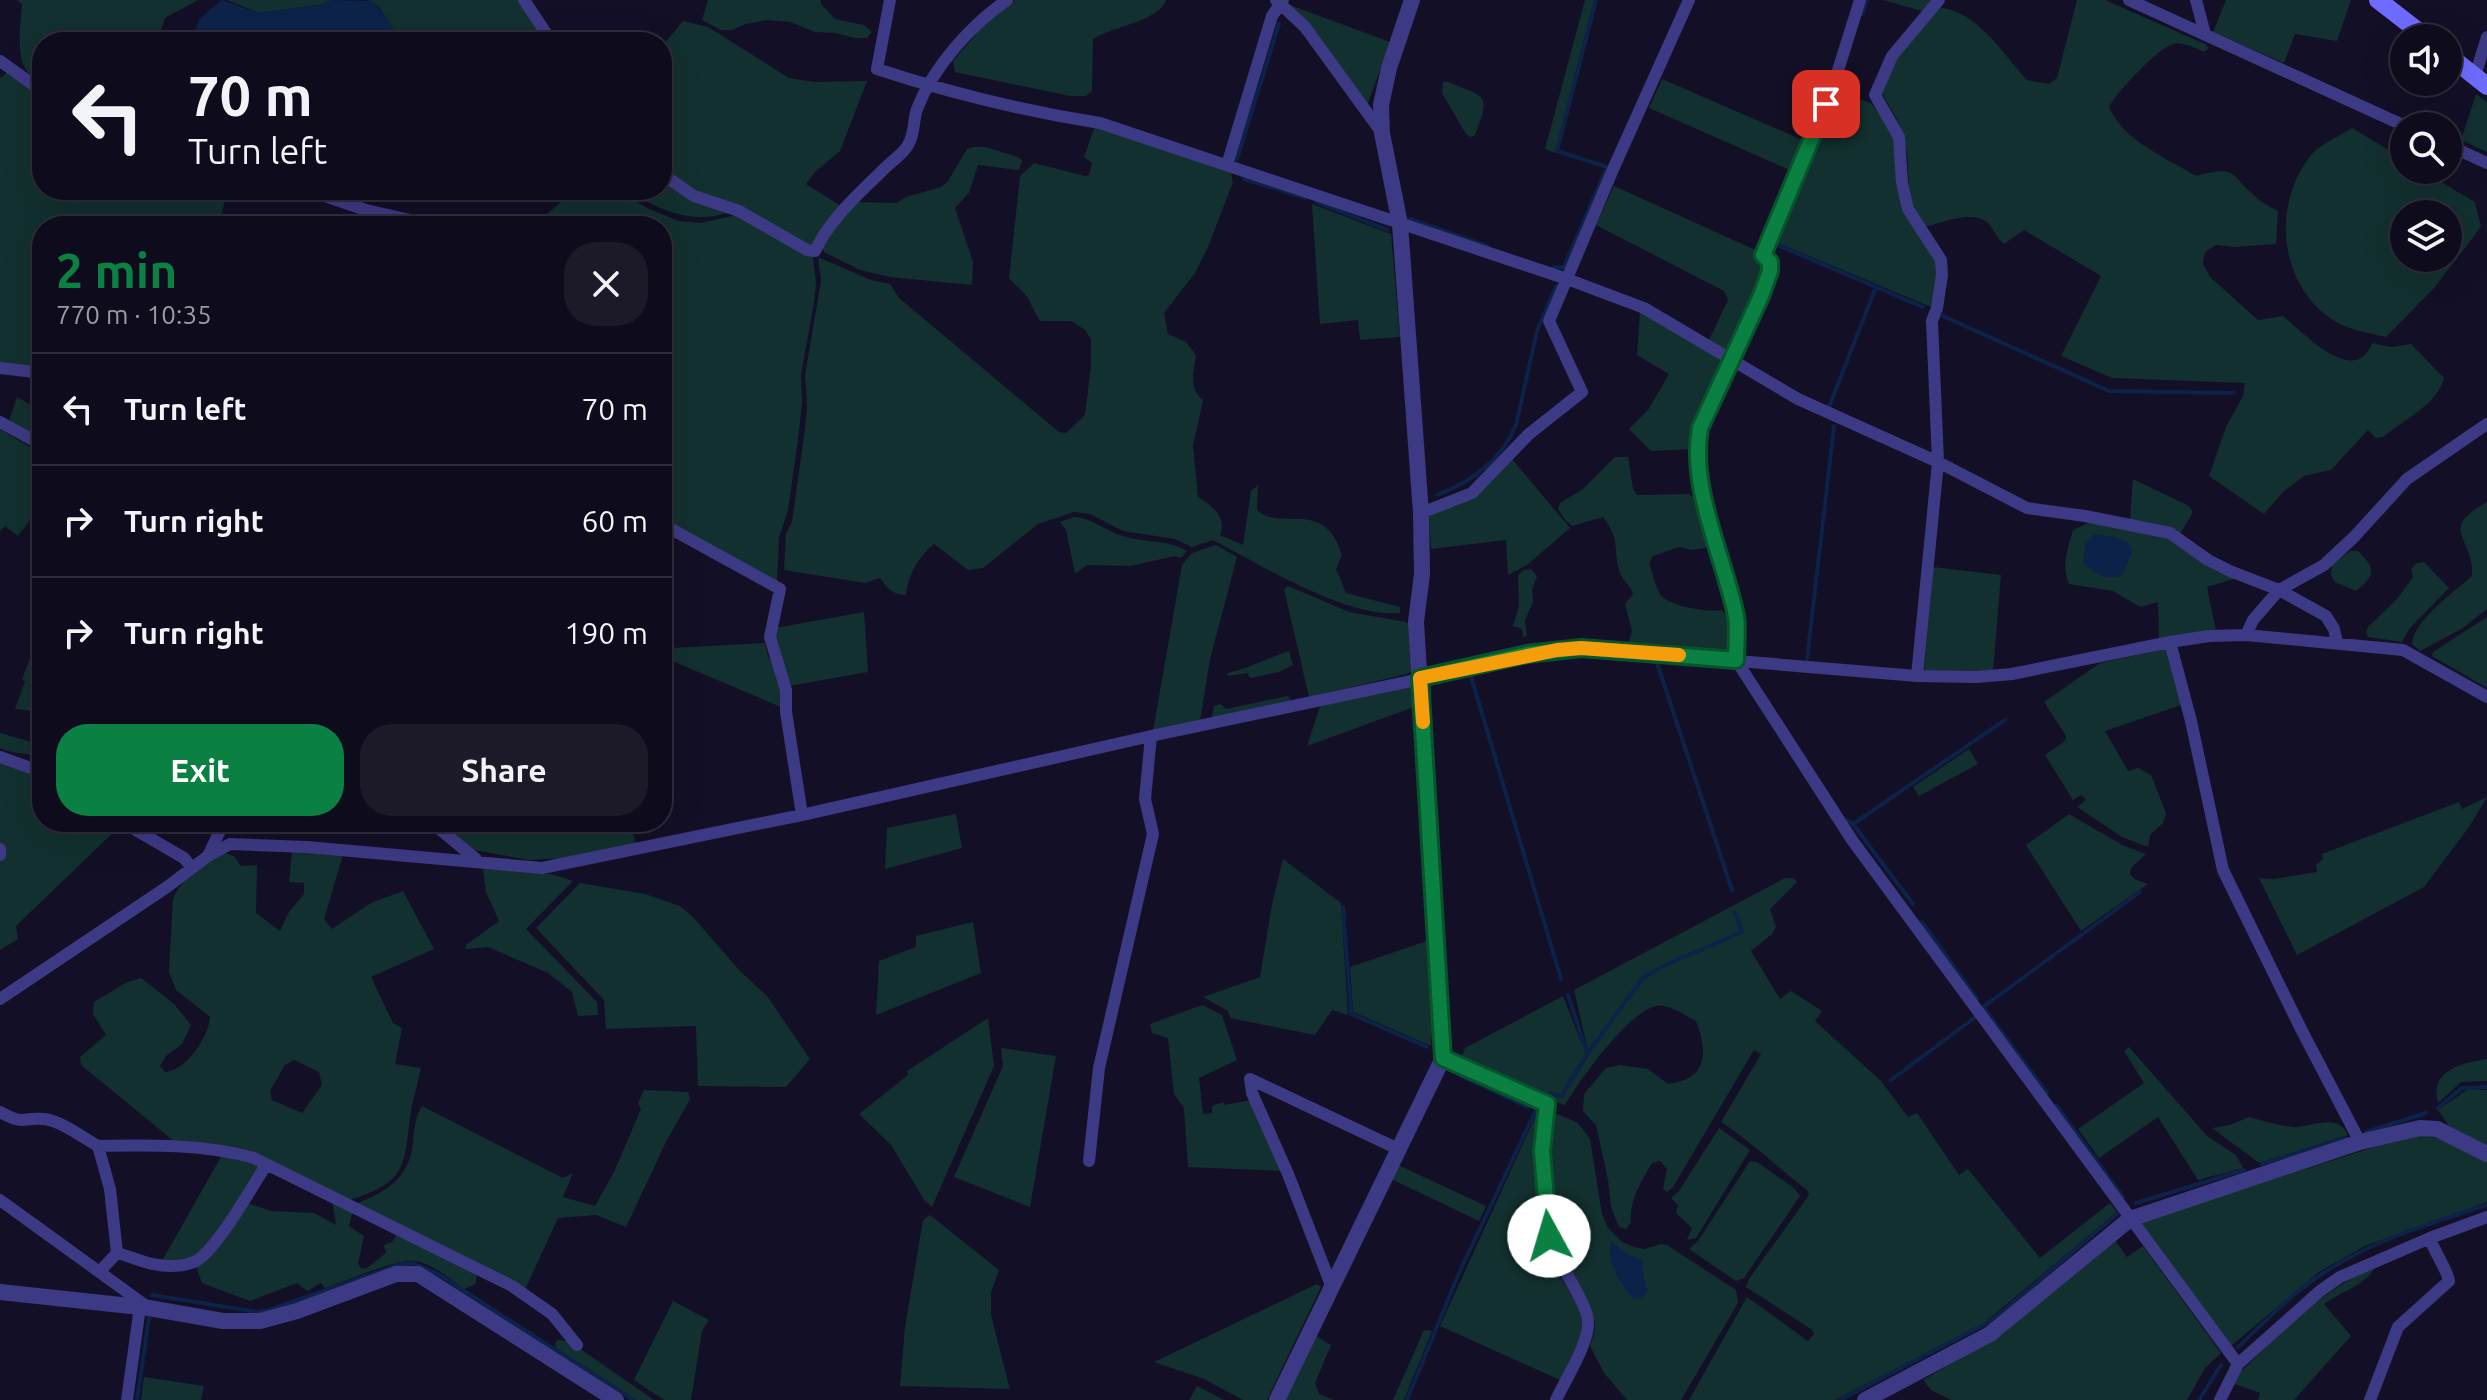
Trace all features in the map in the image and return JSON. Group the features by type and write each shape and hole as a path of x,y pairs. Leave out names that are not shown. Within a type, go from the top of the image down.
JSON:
{"main road":[{"path":"2378,0 2409,24"},
{"path":"2462,66 2481,81"}],"street":[{"path":"524,0 545,32"},
{"path":"890,0 877,69 929,86 1037,113 1100,123 1567,279 1644,308 1798,399 1938,462 2027,508 2170,533 2208,560 2279,590 2326,616 2337,642"},
{"path":"672,181 694,196 739,211 807,250 815,251 841,211 908,145 918,106 950,56 989,12 1007,0"},
{"path":"1277,1400 1443,1058 1416,622 1422,574 1421,513 1400,224 1382,133 1381,105 1389,68 1412,0"},
{"path":"1421,513 1472,493 1529,434 1582,392 1549,321 1689,0"},
{"path":"1860,0 1829,94 1763,255 1770,262 1770,271 1700,428 1696,446 1700,479 1736,619 1736,660 1852,840 2238,1364"},
{"path":"1917,676 1938,462 1932,321 1942,275 1941,260 1908,209 1902,183 1899,137 1875,95 1892,56 1939,0"},
{"path":"2129,0 2390,119"},
{"path":"2196,0 2205,34"},
{"path":"1227,165 1272,16 1280,1 1305,27 1382,133"},
{"path":"2481,81 2487,37"},
{"path":"0,61 32,84"},
{"path":"2462,151 2487,163"},
{"path":"331,200 380,216"},
{"path":"0,368 32,372"},
{"path":"0,422 32,440"},
{"path":"2246,635 2253,620 2279,590 2324,565 2407,479 2487,424"},
{"path":"672,530 780,589 770,637 786,690 786,712 802,815"},
{"path":"0,999 230,844 542,868 802,815 1527,654 1581,648 1917,676 1976,677 2012,674 2170,642 2246,635 2403,650 2487,697"},
{"path":"2170,642 2225,874 2360,1142"},
{"path":"1089,1161 1099,1068 1153,834 1145,799 1151,736"},
{"path":"0,757 32,768"},
{"path":"139,832 184,858 192,868"},
{"path":"208,856 219,832"},
{"path":"443,832 479,861"},
{"path":"0,849 0,855"},
{"path":"1443,1058 1547,1104 1542,1151 1549,1236 1561,1268 1586,1310 1588,1322 1587,1336 1556,1400"},
{"path":"1331,1285 1288,1174 1252,1093 1250,1079 1398,1149"},
{"path":"0,1112 21,1122 45,1119 54,1122 98,1146 143,1145 220,1151 254,1158 512,1286 552,1314 577,1345"},
{"path":"1865,1400 1990,1334 2130,1219 2360,1142 2420,1128 2437,1129 2487,1154"},
{"path":"98,1146 110,1189 117,1253 100,1271"},
{"path":"117,1253 153,1264 195,1262 216,1240 266,1165"},
{"path":"1,1200 100,1271 145,1308"},
{"path":"2220,1400 2238,1364 2340,1277 2487,1217"},
{"path":"2370,1400 2398,1327 2449,1281 2449,1276 2435,1256 2430,1238"},
{"path":"0,1292 145,1308 223,1321 260,1321 297,1311 396,1274 418,1274 616,1400"},
{"path":"127,1400 145,1308"}],"green space":[{"path":"17,0 198,0 165,18 160,32 32,32 32,76 22,60 20,49 22,4"},
{"path":"227,0 334,0 259,13"},
{"path":"368,0 520,0 541,32 395,32 379,7"},
{"path":"708,0 821,0 835,19 864,25 872,32 867,38 854,38 815,32 790,22 766,20 721,30 702,20"},
{"path":"1015,0 1166,0 1145,19 1093,39 1092,91 1086,96 1070,96 955,72 953,61 992,16"},
{"path":"1585,0 1594,0 1555,153 1545,149"},
{"path":"1883,0 1933,0 1922,11"},
{"path":"2077,0 2105,0 2209,48 2204,52 2181,44 2166,47 2138,72 2109,107 2125,130 2159,155 2196,176 2220,171 2232,174 2258,199 2278,211 2276,244 2216,245 2205,252 2203,264 2210,277 2258,320 2283,316 2315,344 2342,359 2354,360 2364,356 2372,343 2391,347 2411,344 2444,378 2435,396 2418,411 2383,437 2376,438 2368,430 2331,470 2304,476 2283,492 2264,514 2209,476 2226,427 2243,396 2245,383 2112,378 2061,356 2101,276 2024,230 2004,244 1988,223 1974,217 1924,227 1912,202 1903,135 1880,89 1899,52 1938,7 1965,16 1977,25 2027,80 2049,84 2057,78"},
{"path":"2226,0 2351,0 2337,41 2295,34 2284,63 2213,32"},
{"path":"1290,5 1390,42 1367,106"},
{"path":"683,21 708,27 789,78 814,82 867,81 840,151 806,184 841,206 815,245 807,247 672,178 672,34"},
{"path":"8,72 32,89 32,200 225,200 221,216 32,216 32,368 0,364 0,78"},
{"path":"1662,79 1805,141 1794,172 1649,108"},
{"path":"1443,82 1471,91 1482,99 1483,111 1475,135 1471,137 1466,134 1442,93"},
{"path":"1837,92 1871,103 1893,132 1899,190 1939,265 1931,307 1778,243 1820,144"},
{"path":"2476,94 2487,102 2487,152 2462,140"},
{"path":"1095,126 1231,173 1233,182 1208,247 1195,273 1164,313 1168,334 1186,342 1196,355 1194,385 1203,400 1193,446 1198,497 1220,517 1220,535 1243,545 1251,491 1258,485 1257,510 1266,516 1313,521 1325,527 1334,537 1342,555 1336,569 1346,593 1400,607 1400,613 1378,612 1330,599 1213,540 1192,547 1175,539 1123,531 1090,514 1074,512 1038,524 983,568 968,570 934,544 915,567 906,595 897,594 880,578 865,583 784,570 786,534 792,522 805,429 805,375 821,281 818,257 871,280 890,284 899,298 1059,432 1066,433 1085,415 1091,339 1085,330 1071,321 1041,321 1025,294 1009,278 1020,176 1034,163 1089,175 1092,163 1084,157"},
{"path":"2352,128 2390,151 2390,184 2445,184 2475,202 2481,227 2462,252 2462,200 2390,200 2390,272 2446,272 2386,337 2359,331 2333,320 2315,305 2301,286 2292,266 2286,220 2290,197 2298,175 2311,155"},
{"path":"986,147 1022,161 1019,170 978,165 969,193 955,208 973,262 972,285 890,277 860,270 824,252 821,245 854,202 897,203 906,197 941,187 967,149"},
{"path":"672,183 729,212 715,216 688,216 645,200 672,200"},
{"path":"1614,186 1760,252 1767,268 1729,353 1709,340 1728,300 1724,291 1596,225"},
{"path":"564,200 633,200 666,216 544,216"},
{"path":"1312,204 1391,234 1400,337 1360,340 1358,320 1320,324"},
{"path":"741,214 813,257 816,283 814,303 801,374 802,402 788,510 779,537 777,584 672,526 672,218 700,223"},
{"path":"1640,311 1718,357 1721,362 1693,449 1651,451 1629,429 1648,410 1669,374 1637,355"},
{"path":"17,397 32,405 32,435 9,421"},
{"path":"0,429 32,448 32,517 18,536 5,526 0,531"},
{"path":"1615,457 1628,457 1633,489 1637,495 1689,494 1698,501 1710,542 1705,548 1692,550 1679,547 1653,556 1649,564 1658,591 1664,598 1689,608 1721,610 1725,613 1732,631 1728,655 1635,646 1629,641 1632,632 1625,603 1633,595 1620,573 1615,539 1609,526 1603,517 1572,526 1558,509 1560,503 1583,489"},
{"path":"1512,459 1570,528 1527,565 1508,575 1506,540 1431,549 1429,518 1433,513"},
{"path":"2133,479 2189,506 2193,512 2179,536 2130,521"},
{"path":"2487,502 2487,609 2463,628 2420,651 2412,644 2420,626 2436,607 2472,576 2461,528 2472,512"},
{"path":"1074,517 1123,536 1172,545 1187,551 1181,558 1175,556 1130,566 1087,565 1075,574 1066,530 1060,522"},
{"path":"2093,521 2167,535 2183,550 2237,578 2207,587 2216,631 2159,640 2158,602 2140,607 2113,591 2069,584 2065,564 2073,530"},
{"path":"1216,545 1237,557 1210,659 1200,721 1153,731 1182,565 1192,553"},
{"path":"2350,551 2358,551 2371,567 2367,581 2356,591 2335,582 2331,576 2332,565"},
{"path":"2424,562 2449,588 2409,629 2402,642 2368,637 2368,627 2397,599 2413,577 2411,569 2417,563"},
{"path":"1933,567 2001,575 1993,671 1924,672"},
{"path":"1531,569 1537,576 1532,589 1533,602 1525,620 1527,635 1523,638 1522,629 1513,626 1519,606 1518,576 1523,570"},
{"path":"1288,586 1349,612 1406,622 1410,625 1412,671 1309,697 1284,589"},
{"path":"864,612 868,672 789,686 775,647 775,628"},
{"path":"2487,617 2487,688 2432,656 2433,652"},
{"path":"765,643 768,656 780,677 781,707 672,661 672,648"},
{"path":"2166,649 2184,704 2105,731 2128,771 2138,768 2151,775 2166,813 2163,823 2150,835 2148,847 2122,837 2077,807 2086,800 2081,795 2073,800 2045,755 2065,741 2066,736 2044,702 2100,663"},
{"path":"1289,651 1293,665 1279,672 1250,678 1247,673 1227,676 1228,673"},
{"path":"32,653 32,711 15,709 25,682 22,679"},
{"path":"1408,685 1414,689 1414,707 1307,746 1320,706"},
{"path":"1288,696 1289,702 1212,716 1214,706 1221,704 1226,709"},
{"path":"0,733 32,742 32,755 11,752 0,748"},
{"path":"1969,749 1978,764 1919,796 1913,787"},
{"path":"0,761 32,772 32,832 114,832 16,926 18,939 0,950 0,862 4,854 0,845"},
{"path":"2487,797 2469,827 2424,887 2297,955 2259,878 2274,879 2317,872 2316,865 2323,859 2322,854 2459,802 2462,809"},
{"path":"956,814 962,848 885,869 887,828"},
{"path":"2069,814 2124,846 2146,854 2131,868 2130,874 2148,884 2081,931 2026,845"},
{"path":"450,832 633,832 636,845 565,858 529,860 469,849"},
{"path":"292,851 343,855 324,919 332,929 371,903 403,891 434,949 371,977 393,1023 402,1028 395,1064 421,1068 400,1168 385,1185 348,1200 264,1157 175,1142 81,1065 80,1057 106,1035 93,1014 94,1002 127,982 141,978 174,1004 191,1025 182,1044 166,1056 160,1066 165,1072 181,1066 201,1042 210,1017 176,990 169,972 173,899 187,878 224,853 234,856 241,866 257,865 256,913 280,931 289,912 304,894 304,883 289,882","holes":["294,1060 319,1072 322,1085 302,1113 272,1100 270,1091 285,1065"]},
{"path":"1283,859 1341,903 1348,1015 1332,1010 1315,1035 1230,1018 1228,1011 1203,997 1260,977"},
{"path":"483,869 551,874 573,881 526,929 597,1002 598,1015 578,1016 572,992 548,973 488,947 466,949 466,945 499,921 486,892"},
{"path":"1785,878 1793,878 1797,882 1770,909 1776,927 1772,934 1751,951 1780,999 1791,991 1822,1011 1815,1021 1881,1081 1908,1117 1917,1113 1959,1175 1968,1169 2040,1258 2110,1203 2117,1212 1984,1323 1835,1400 1689,1400 1747,1297 1808,1341 1814,1334 1811,1329 1746,1287 1809,1195 1807,1190 1721,1122 1761,1054 1754,1050 1673,1187 1667,1192 1663,1189 1667,1169 1660,1161 1652,1163 1637,1191 1631,1222 1626,1229 1619,1227 1611,1207 1596,1125 1583,1111 1584,1094 1606,1068 1620,1065 1648,1069 1668,1084 1691,1077 1702,1063 1703,1054 1696,1021 1666,1006 1645,1011 1605,1049 1565,1105 1547,1099 1550,1095 1562,1098 1589,1055 1574,990"},
{"path":"580,883 645,894 680,906 692,916 740,971 767,996 810,1059 786,1087 698,1086 696,1026 606,1029 604,1000 536,928"},
{"path":"973,922 981,973 876,1015 879,961 916,947 916,936"},
{"path":"1430,940 1434,1006 1431,1046 1353,1012 1350,967"},
{"path":"1563,996 1586,1054 1560,1095 1549,1092 1545,1098 1461,1060 1465,1048"},
{"path":"1202,1005 1222,1015 1237,1060 1199,1078 1203,1114 1212,1113 1212,1106 1224,1102 1225,1105 1252,1100 1284,1171 1188,1167 1184,1108 1174,1094 1168,1038 1152,1033 1150,1024"},
{"path":"988,1018 994,1066 932,1207 925,1201 891,1145 859,1114 908,1075 907,1071"},
{"path":"2129,1047 2207,1136 2236,1155 2243,1168 2198,1180 2158,1117 2099,1158 2078,1129 2144,1083 2124,1051"},
{"path":"1001,1048 1056,1056 1030,1207 954,1177 1003,1066"},
{"path":"2487,1059 2487,1081 2461,1082 2438,1103 2436,1092 2443,1076 2458,1066"},
{"path":"2468,1089 2487,1090 2487,1146 2449,1126 2438,1110"},
{"path":"644,1090 688,1092 690,1099 626,1227 596,1215 558,1218 524,1292 355,1204 386,1189 401,1175 411,1155 415,1124 422,1106 563,1178 573,1173 563,1197 595,1206 614,1172 641,1109 638,1103"},
{"path":"1537,1113 1541,1114 1544,1237 1558,1273 1581,1311 1583,1332 1560,1380 1440,1326"},
{"path":"1550,1113 1578,1123 1590,1139 1602,1214 1608,1228 1622,1242 1645,1249 1667,1245 1736,1290 1738,1303 1681,1400 1627,1400 1604,1373 1590,1346 1595,1327 1593,1316 1558,1248 1548,1208"},
{"path":"2249,1117 2294,1127 2331,1122 2344,1128 2348,1135 2259,1163 2212,1128"},
{"path":"1719,1128 1750,1150 1696,1238 1687,1240 1692,1228 1676,1213 1678,1205 1671,1198 1679,1191"},
{"path":"2420,1135 2446,1142 2487,1162 2487,1202 2365,1246 2319,1272 2231,1346 2141,1226 2142,1222"},
{"path":"222,1155 260,1164 260,1168 206,1249 193,1259 162,1261"},
{"path":"1750,1161 1757,1162 1794,1188 1800,1196 1744,1278 1736,1281 1689,1249 1698,1241"},
{"path":"1398,1165 1486,1206 1479,1221 1391,1179"},
{"path":"332,1200 351,1209 349,1226 364,1236 358,1264 362,1269 386,1253 384,1245 392,1242 398,1232 477,1272 476,1284 464,1289 435,1269 415,1261 384,1267 325,1288 321,1283 307,1291 297,1283 250,1301 202,1283 195,1264 244,1202 271,1211 314,1213 336,1225"},
{"path":"930,1215 999,1270 991,1292 991,1315 1010,1389 900,1386 905,1327 923,1220"},
{"path":"2114,1239 2127,1257 2143,1246 2221,1353 2205,1368 2187,1400 1951,1400 1931,1390 1923,1380 2004,1333"},
{"path":"2376,1266 2359,1284 2324,1304 2351,1336 2294,1400 2258,1400 2260,1393 2232,1383 2319,1300"},
{"path":"1317,1284 1321,1287 1267,1400 1243,1400 1204,1379 1154,1362"},
{"path":"673,1301 709,1320 702,1331 691,1400 664,1400 634,1380"},
{"path":"1424,1330 1432,1331 1404,1400 1393,1400"},
{"path":"1316,1336 1331,1345 1315,1383 1319,1394 1334,1400 1285,1400"},
{"path":"558,1340 569,1341 654,1400 636,1400 556,1348"},
{"path":"144,1377 204,1386 201,1400 141,1400"},
{"path":"1197,1386 1224,1400 1189,1400"}],"water":[{"path":"222,0 259,13 334,0 372,1 395,32 195,32 200,18"},
{"path":"2095,534 2129,543 2132,553 2122,575 2101,575 2083,563 2085,544"},
{"path":"1611,1241 1625,1253 1643,1261 1647,1292 1642,1297 1634,1299 1619,1280 1610,1256"}],"waterway":[{"path":"1552,268 1564,267 1607,167 1557,151 1596,0"},
{"path":"1862,14 1867,0"},
{"path":"1237,159 1279,24"},
{"path":"1832,102 1775,244 1923,307"},
{"path":"1244,179 1306,198"},
{"path":"1316,202 1388,230"},
{"path":"1410,219 1487,246"},
{"path":"1437,495 1462,484 1484,468 1510,438 1516,425 1537,331 1556,286"},
{"path":"1829,407 1876,287"},
{"path":"1943,316 2109,391 2234,393"},
{"path":"1807,659 1834,426"},
{"path":"1657,663 1732,890"},
{"path":"1470,673 1561,979"},
{"path":"1853,824 2005,720"},
{"path":"1847,820 1913,904"},
{"path":"2047,1093 1983,1007 2140,892"},
{"path":"1343,907 1351,1014 1427,1047"},
{"path":"1550,1094 1561,1096 1587,1054 1643,978 1663,966 1742,932 1735,912"},
{"path":"1922,922 1977,999"},
{"path":"1568,995 1587,1053"},
{"path":"1891,1080 1974,1018"},
{"path":"1461,1076 1528,1107"},
{"path":"2438,1108 2462,1088 2487,1087"},
{"path":"2056,1105 2123,1197"},
{"path":"1407,1400 1459,1273 1536,1110"},
{"path":"2366,1132 2426,1113"},
{"path":"2262,1164 2346,1138"},
{"path":"2136,1203 2244,1170"},
{"path":"2238,1347 2300,1290 2341,1262 2402,1234 2487,1205"},
{"path":"1840,1400 1985,1324 2117,1214"},
{"path":"152,1295 258,1312 398,1265 413,1263 438,1274 633,1400"},
{"path":"137,1400 149,1318"},
{"path":"2199,1400 2221,1365"}],"slow traffic":[{"path":"1423,722 1420,678 1557,650 1581,648 1679,655"}],"route":[{"path":"1549,1236 1542,1151 1547,1104 1443,1058 1420,678 1527,654 1581,648 1736,660 1736,619 1700,479 1696,446 1700,428 1761,296 1770,271 1770,262 1763,255 1826,104"}]}
